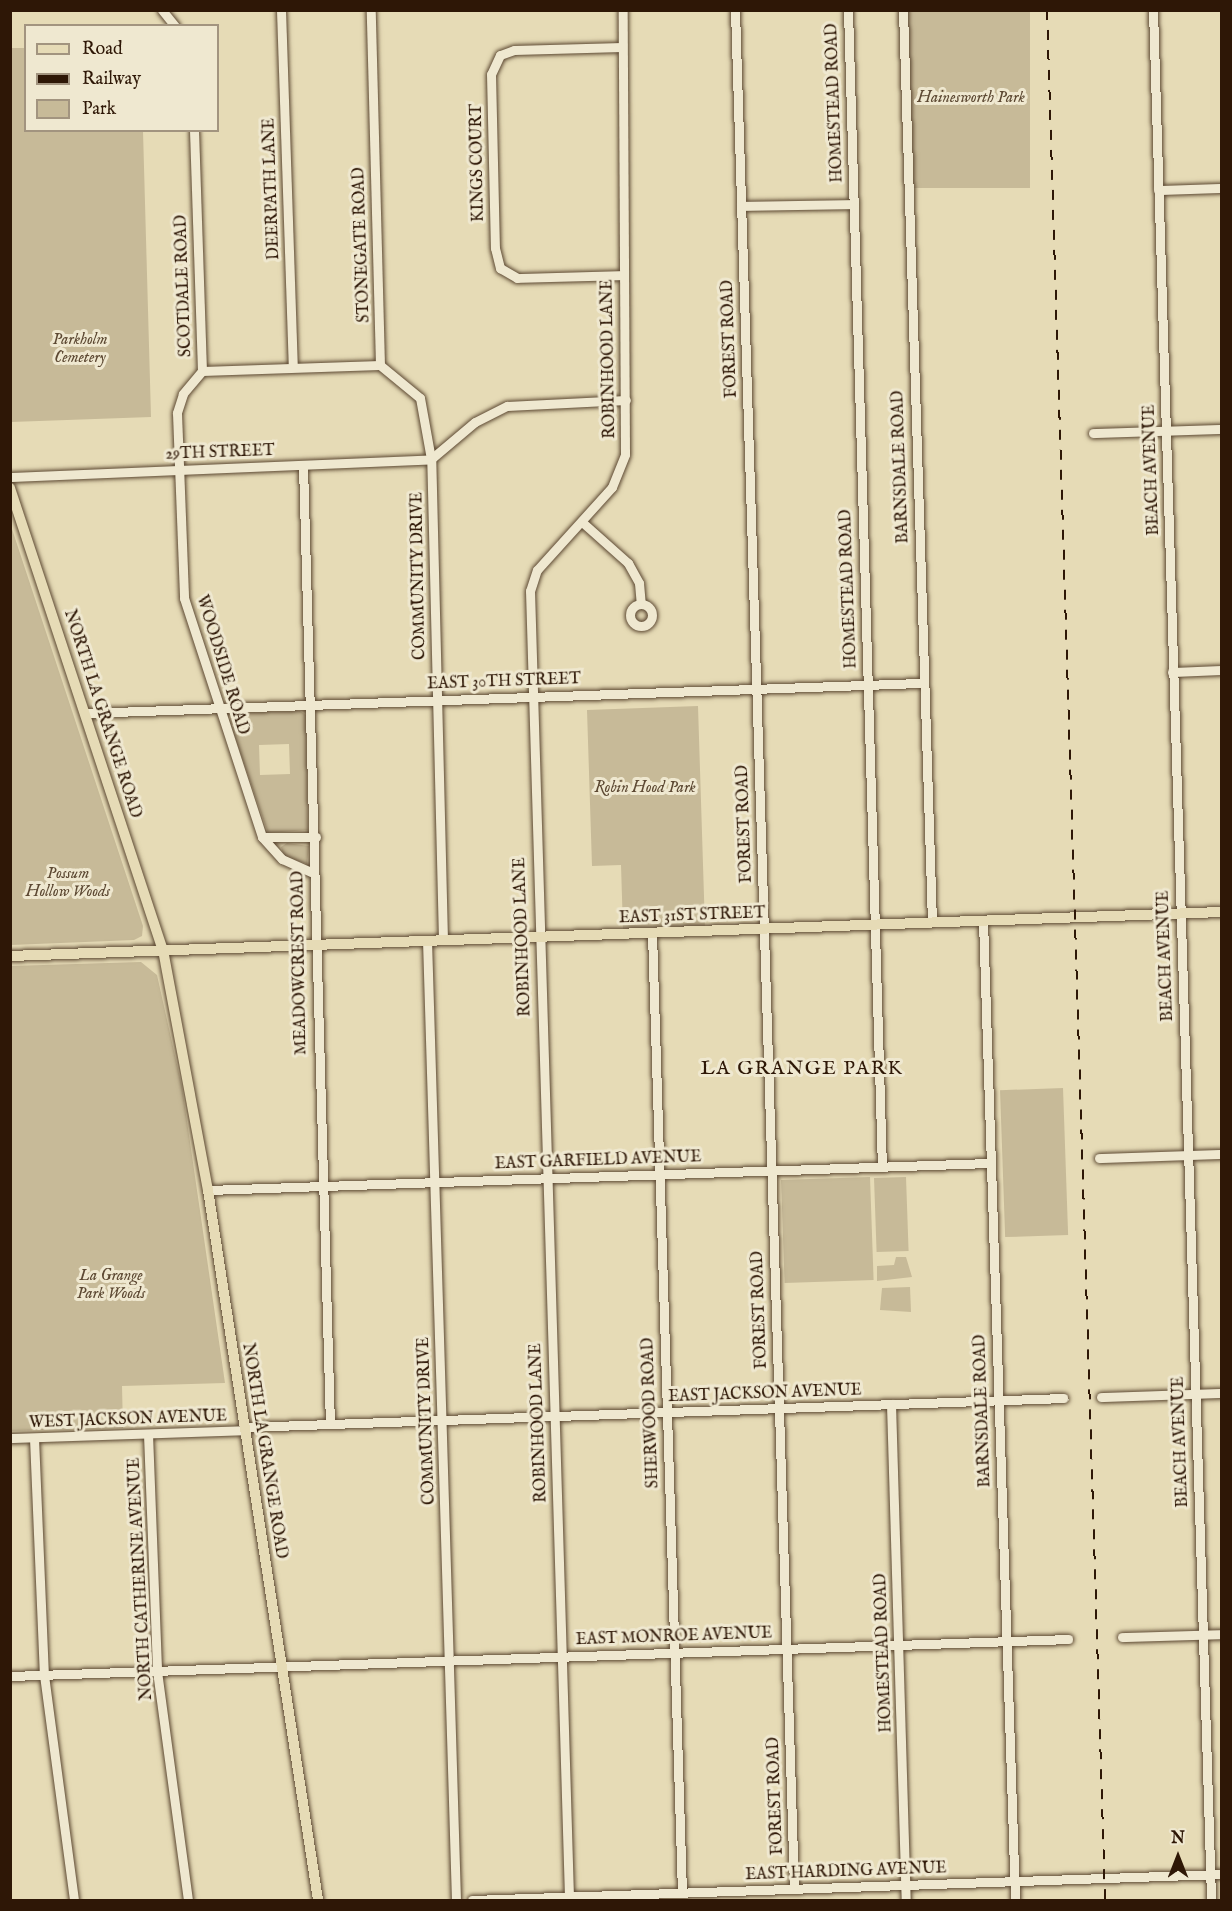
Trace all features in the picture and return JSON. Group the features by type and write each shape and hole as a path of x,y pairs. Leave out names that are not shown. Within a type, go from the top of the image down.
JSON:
{"main road":[{"name":"NORTH LA GRANGE ROAD","path":"10,488 163,950 208,1190 318,1900"},
{"name":"EAST 31ST STREET","path":"10,956 1221,912"}],"street":[{"path":"162,10 173,24"},
{"name":"DEERPATH LANE","path":"281,10 293,367"},
{"name":"STONEGATE ROAD","path":"371,10 381,365"},
{"name":"ROBINHOOD LANE","path":"569,1897 538,936 530,582 582,522 620,472 626,400 622,275 623,10"},
{"name":"FOREST ROAD","path":"735,10 794,1889"},
{"name":"HOMESTEAD ROAD","path":"848,10 866,685 882,1167"},
{"name":"BARNSDALE ROAD","path":"903,10 922,683 932,922"},
{"name":"BEACH AVENUE","path":"1153,10 1211,1900"},
{"name":"KINGS COURT","path":"622,47 514,50 501,55 491,74 495,248 500,268 517,278 622,275"},
{"name":"SCOTDALE ROAD","path":"194,132 202,371 381,365"},
{"path":"1158,190 1221,188"},
{"path":"741,207 854,204"},
{"path":"381,365 420,398 431,459 475,422 507,406 626,400"},
{"name":"WOODSIDE ROAD","path":"202,371 183,394 177,413 184,598 262,837 282,859 311,872"},
{"path":"1093,433 1221,429"},
{"name":"29TH STREET","path":"10,477 431,459"},
{"name":"COMMUNITY DRIVE","path":"431,459 444,940"},
{"name":"MEADOWCREST ROAD","path":"303,465 316,837 311,872 312,944 323,1186 330,1424"},
{"path":"582,522 628,563 639,583 641,604"},
{"path":"1172,672 1221,670"},
{"name":"EAST 30TH STREET","path":"86,713 922,683"},
{"path":"262,837 316,837"},
{"name":"BARNSDALE ROAD","path":"983,920 989,1163 1015,1900"},
{"name":"SHERWOOD ROAD","path":"652,933 682,1893"},
{"name":"COMMUNITY DRIVE","path":"427,940 456,1900"},
{"path":"1099,1158 1221,1154"},
{"name":"EAST GARFIELD AVENUE","path":"208,1190 989,1163"},
{"path":"1101,1397 1221,1393"},
{"name":"EAST JACKSON AVENUE","path":"246,1429 330,1424 1063,1398"},
{"name":"HOMESTEAD ROAD","path":"891,1404 906,1900"},
{"name":"WEST JACKSON AVENUE","path":"10,1438 246,1429"},
{"name":"NORTH CATHERINE AVENUE","path":"148,1434 157,1671 188,1900"},
{"path":"34,1438 44,1675 74,1900"},
{"path":"1122,1637 1221,1634"},
{"name":"EAST MONROE AVENUE","path":"10,1676 1068,1639"},
{"name":"EAST HARDING AVENUE","path":"472,1900 659,1897 682,1893 1221,1874"},
{"path":"783,1889 783,1900"}],"green space":[{"name":"Hainesworth Park","path":"908,11 1030,11 1030,188 908,188"},
{"name":"Parkholm Cemetery","path":"11,48 24,48 24,132 143,132 151,417 11,422"},
{"name":"Possum Hollow Woods","path":"10,523 143,926 142,936 134,940 11,945"},
{"name":"Robin Hood Park","path":"698,706 705,928 623,930 621,865 592,866 587,710"},
{"path":"300,711 306,715 308,830 268,833 229,720 235,713","holes":["289,744 290,774 260,775 259,745"]},
{"path":"287,843 309,846 307,864 284,856 281,847"},
{"name":"La Grange Park Woods","path":"141,962 157,975 182,1087 225,1383 122,1386 123,1428 11,1431 11,966"},
{"path":"1063,1088 1068,1235 1005,1237 1000,1090"},
{"path":"870,1177 874,1280 785,1283 781,1180"},
{"path":"906,1177 909,1251 877,1252 874,1178"},
{"path":"896,1257 906,1257 912,1277 877,1281 877,1266 894,1265"},
{"path":"910,1287 911,1312 880,1310 882,1288"}],"railway":[{"path":"1047,10 1105,1900"}],"district":[{"name":"LA GRANGE PARK","path":"802,1068"}]}
